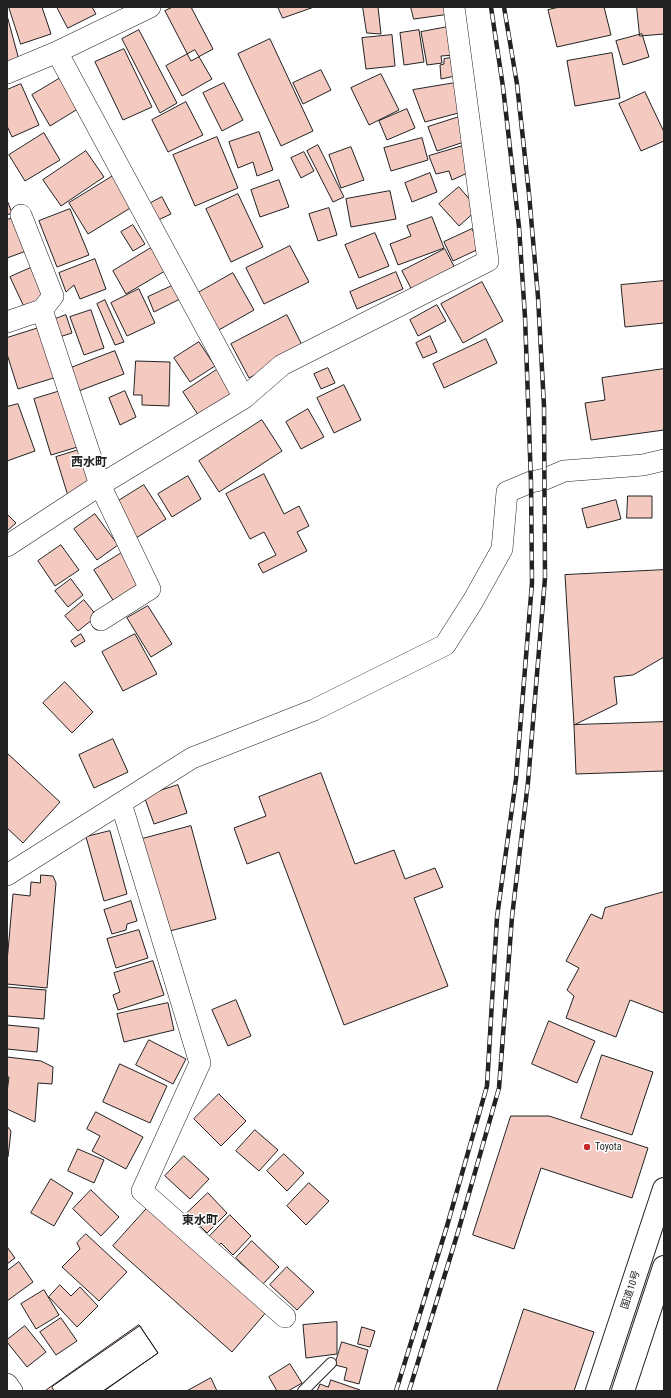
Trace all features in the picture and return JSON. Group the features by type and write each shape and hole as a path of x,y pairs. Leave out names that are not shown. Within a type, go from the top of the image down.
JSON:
{"highway":[{"name":"国道10号","path":"597,1391 664,1189"},
{"path":"624,1391 664,1267"}],"street":[{"path":"7,73 57,52 150,7"},
{"path":"7,546 100,485 244,398 282,365 488,261 454,7"},
{"path":"57,52 244,398"},
{"path":"7,322 42,310 53,296 21,215"},
{"path":"42,310 100,485 150,589 101,620"},
{"path":"7,875 192,758 314,710 445,645 473,601 502,549 507,492 564,471 643,465 664,460"},
{"path":"121,803 200,1063 142,1191 285,1317"},
{"path":"7,1384 12,1391"}],"lane":[{"path":"304,1391 331,1362"}],"building":[{"path":"9,7 42,7 51,34 21,44"},
{"path":"57,7 92,7 96,14 68,28"},
{"path":"173,7 191,7 213,49 191,61 165,11"},
{"path":"278,7 314,7 283,18"},
{"path":"363,7 378,7 381,34 367,33"},
{"path":"411,7 448,7 450,14 414,19"},
{"path":"560,7 604,7 611,35 557,47 548,10"},
{"path":"637,7 664,7 664,34 640,36"},
{"path":"8,19 19,60 7,64 7,20"},
{"path":"453,26 455,55 441,56 442,63 427,65 421,32"},
{"path":"139,30 177,103 160,113 122,39"},
{"path":"419,30 424,62 404,65 400,33"},
{"path":"642,34 649,57 623,65 616,41"},
{"path":"392,35 395,66 366,69 362,38"},
{"path":"270,39 313,131 281,146 238,54"},
{"path":"124,49 152,107 123,120 95,62"},
{"path":"195,50 212,79 182,96 166,66"},
{"path":"612,53 620,98 575,106 567,61"},
{"path":"457,57 460,75 441,79 440,65 444,64 444,59"},
{"path":"321,70 331,90 303,104 293,83"},
{"path":"381,74 399,110 369,125 351,88"},
{"path":"62,77 81,107 50,126 32,95"},
{"path":"224,83 243,120 222,131 203,93"},
{"path":"455,83 462,112 425,122 413,90"},
{"path":"21,84 39,125 12,137 7,126 7,90"},
{"path":"645,92 664,132 664,141 641,151 619,104"},
{"path":"186,102 203,135 168,152 152,120"},
{"path":"407,109 415,128 387,140 379,121"},
{"path":"462,116 470,140 437,151 428,127"},
{"path":"259,132 273,170 257,176 253,162 238,168 229,142"},
{"path":"44,133 60,160 25,181 9,155"},
{"path":"217,137 238,188 195,206 173,155"},
{"path":"422,138 428,160 391,171 384,148"},
{"path":"318,145 344,197 333,202 307,151"},
{"path":"466,145 474,170 452,180 449,171 436,174 429,156"},
{"path":"351,147 364,180 341,188 329,155"},
{"path":"86,151 104,177 61,206 43,180"},
{"path":"304,152 314,171 301,178 291,158"},
{"path":"430,173 437,192 412,202 405,183"},
{"path":"113,176 132,207 88,234 69,203"},
{"path":"279,180 289,207 260,217 251,190"},
{"path":"459,187 478,209 459,226 439,204"},
{"path":"390,191 396,219 351,227 346,199"},
{"path":"238,194 263,247 231,262 206,209"},
{"path":"162,197 171,214 156,221 147,205"},
{"path":"7,200 12,213 7,215"},
{"path":"329,208 337,235 318,241 309,214"},
{"path":"70,209 89,255 57,267 39,221"},
{"path":"16,217 29,250 7,258 7,220"},
{"path":"432,217 444,248 398,265 390,244 411,236 407,226"},
{"path":"133,225 145,244 133,251 121,232"},
{"path":"472,229 481,248 453,261 444,242"},
{"path":"375,233 389,266 359,278 345,245"},
{"path":"290,246 309,282 264,304 246,268"},
{"path":"151,248 165,271 126,294 113,271"},
{"path":"445,249 457,272 414,294 402,271"},
{"path":"95,259 106,289 80,299 74,285 66,292 59,273"},
{"path":"35,266 50,298 25,309 10,277"},
{"path":"396,272 403,289 357,309 350,292"},
{"path":"233,273 254,310 217,331 196,294"},
{"path":"664,281 664,323 625,327 621,285"},
{"path":"482,282 503,321 463,343 441,304"},
{"path":"174,285 180,299 154,312 148,297"},
{"path":"139,289 155,323 127,336 111,303"},
{"path":"105,300 124,342 115,345 97,304"},
{"path":"437,305 446,321 418,336 410,320"},
{"path":"91,310 104,348 84,355 70,317"},
{"path":"66,315 72,333 53,339 47,322"},
{"path":"287,315 304,349 249,378 231,344"},
{"path":"45,326 60,376 18,389 7,354 7,338"},
{"path":"430,336 437,352 423,358 416,343"},
{"path":"486,339 497,363 444,388 433,364"},
{"path":"199,342 215,366 190,382 174,358"},
{"path":"115,351 124,374 76,392 68,369"},
{"path":"136,361 170,362 169,406 142,405 142,395 134,395"},
{"path":"328,368 335,383 321,389 314,374"},
{"path":"218,369 243,407 208,430 183,392"},
{"path":"664,369 664,430 591,440 585,403 605,400 602,378"},
{"path":"344,385 361,420 334,433 317,398"},
{"path":"67,389 84,445 51,455 34,399"},
{"path":"125,391 136,417 120,425 109,398"},
{"path":"18,404 35,451 7,461 7,407"},
{"path":"308,409 324,437 301,449 286,422"},
{"path":"262,420 282,451 219,492 199,461"},
{"path":"82,449 95,487 68,496 56,457"},
{"path":"264,474 284,514 299,506 309,526 297,532 307,551 263,573 258,564 276,555 264,532 250,539 226,494"},
{"path":"188,476 201,499 172,517 158,494"},
{"path":"144,485 166,519 136,538 115,503"},
{"path":"628,496 652,496 652,518 627,518"},
{"path":"616,500 621,519 587,528 582,509"},
{"path":"7,514 16,523 7,531"},
{"path":"95,514 118,545 97,560 74,529"},
{"path":"61,545 79,570 55,586 38,561"},
{"path":"123,552 145,587 116,605 94,570"},
{"path":"664,570 664,657 633,675 614,677 617,704 574,725 565,575"},
{"path":"71,579 83,595 68,607 55,591"},
{"path":"84,600 97,616 78,631 65,616"},
{"path":"148,606 172,644 151,657 127,618"},
{"path":"81,634 85,641 75,647 71,641"},
{"path":"135,634 157,674 123,691 102,652"},
{"path":"65,682 93,712 72,733 43,703"},
{"path":"664,722 664,771 576,774 574,725"},
{"path":"113,739 128,772 94,788 79,755"},
{"path":"7,753 60,802 23,843 7,828"},
{"path":"321,773 355,864 394,850 405,879 435,868 443,887 414,898 448,986 344,1025 279,852 247,864 234,828 266,816 259,797"},
{"path":"178,785 187,813 154,824 144,796"},
{"path":"191,826 216,919 166,932 142,839"},
{"path":"110,831 127,894 104,901 86,837"},
{"path":"41,875 53,876 56,883 47,988 7,984 7,962 13,894 30,896 31,882 40,883"},
{"path":"664,892 664,1013 630,1000 616,1037 566,1018 574,996 567,990 579,968 566,961 591,914 602,919 605,908"},
{"path":"131,901 137,921 127,924 126,930 112,934 104,910"},
{"path":"139,930 148,958 116,968 107,939"},
{"path":"153,961 164,995 118,1010 113,995 120,992 114,973"},
{"path":"7,987 46,990 44,1019 7,1016"},
{"path":"236,1000 251,1036 228,1046 212,1010"},
{"path":"168,1003 174,1030 124,1042 117,1014"},
{"path":"549,1021 595,1041 577,1083 532,1064"},
{"path":"7,1025 39,1028 37,1052 7,1049"},
{"path":"149,1040 186,1059 173,1084 136,1065"},
{"path":"602,1055 653,1072 632,1135 581,1118"},
{"path":"7,1057 41,1061 53,1067 52,1084 38,1083 35,1122 7,1109 9,1077 7,1077"},
{"path":"120,1064 167,1086 150,1123 103,1102"},
{"path":"219,1094 246,1121 221,1146 194,1119"},
{"path":"96,1112 143,1137 126,1169 92,1151 100,1136 87,1129"},
{"path":"511,1116 549,1116 648,1148 632,1198 541,1168 514,1249 473,1235"},
{"path":"7,1126 11,1131 8,1157 7,1157"},
{"path":"255,1130 278,1150 259,1171 236,1151"},
{"path":"78,1149 104,1160 94,1183 68,1171"},
{"path":"284,1154 304,1173 287,1191 267,1171"},
{"path":"184,1156 209,1179 190,1199 165,1176"},
{"path":"51,1179 73,1193 54,1226 31,1213"},
{"path":"309,1183 329,1201 306,1225 287,1206"},
{"path":"91,1190 119,1217 101,1236 73,1209"},
{"path":"208,1193 227,1213 207,1233 196,1222 192,1226 183,1217"},
{"path":"150,1205 268,1310 232,1352 113,1246"},
{"path":"230,1215 251,1236 233,1255 221,1243 218,1246 209,1237"},
{"path":"86,1234 127,1272 99,1301 62,1267 80,1249 77,1243"},
{"path":"252,1241 279,1267 263,1284 236,1258"},
{"path":"7,1247 15,1258 7,1264"},
{"path":"19,1262 33,1282 7,1301 7,1271"},
{"path":"287,1267 314,1292 297,1310 270,1285"},
{"path":"60,1285 71,1296 80,1287 98,1306 77,1327 49,1297"},
{"path":"44,1290 59,1315 36,1329 21,1304"},
{"path":"524,1309 594,1332 574,1391 497,1391"},
{"path":"61,1318 77,1341 56,1355 40,1332"},
{"path":"337,1322 337,1354 306,1358 303,1325"},
{"path":"139,1325 158,1353 104,1391 45,1391"},
{"path":"25,1326 46,1352 27,1367 7,1342 7,1340"},
{"path":"140,1326 158,1353 103,1391 54,1391 52,1387"},
{"path":"362,1327 375,1331 370,1347 358,1344"},
{"path":"342,1342 368,1350 359,1384 344,1380 347,1368 335,1365"},
{"path":"290,1364 302,1383 288,1391 277,1391 269,1377"},
{"path":"211,1378 217,1391 187,1391"},
{"path":"331,1380 360,1391 317,1391 320,1384 328,1387"}],"railway":[{"path":"396,1391 447,1226 487,1086 497,917 516,779 532,583 531,482 525,317 519,227 503,87 491,7"},
{"path":"409,1391 458,1232 499,1088 512,917 528,782 545,578 544,406 538,297 517,84 504,7"}],"place":[{"name":"Toyota","path":"587,1147"}],"district":[{"name":"西水町","path":"89,463"},
{"name":"東水町","path":"200,1221"}]}
